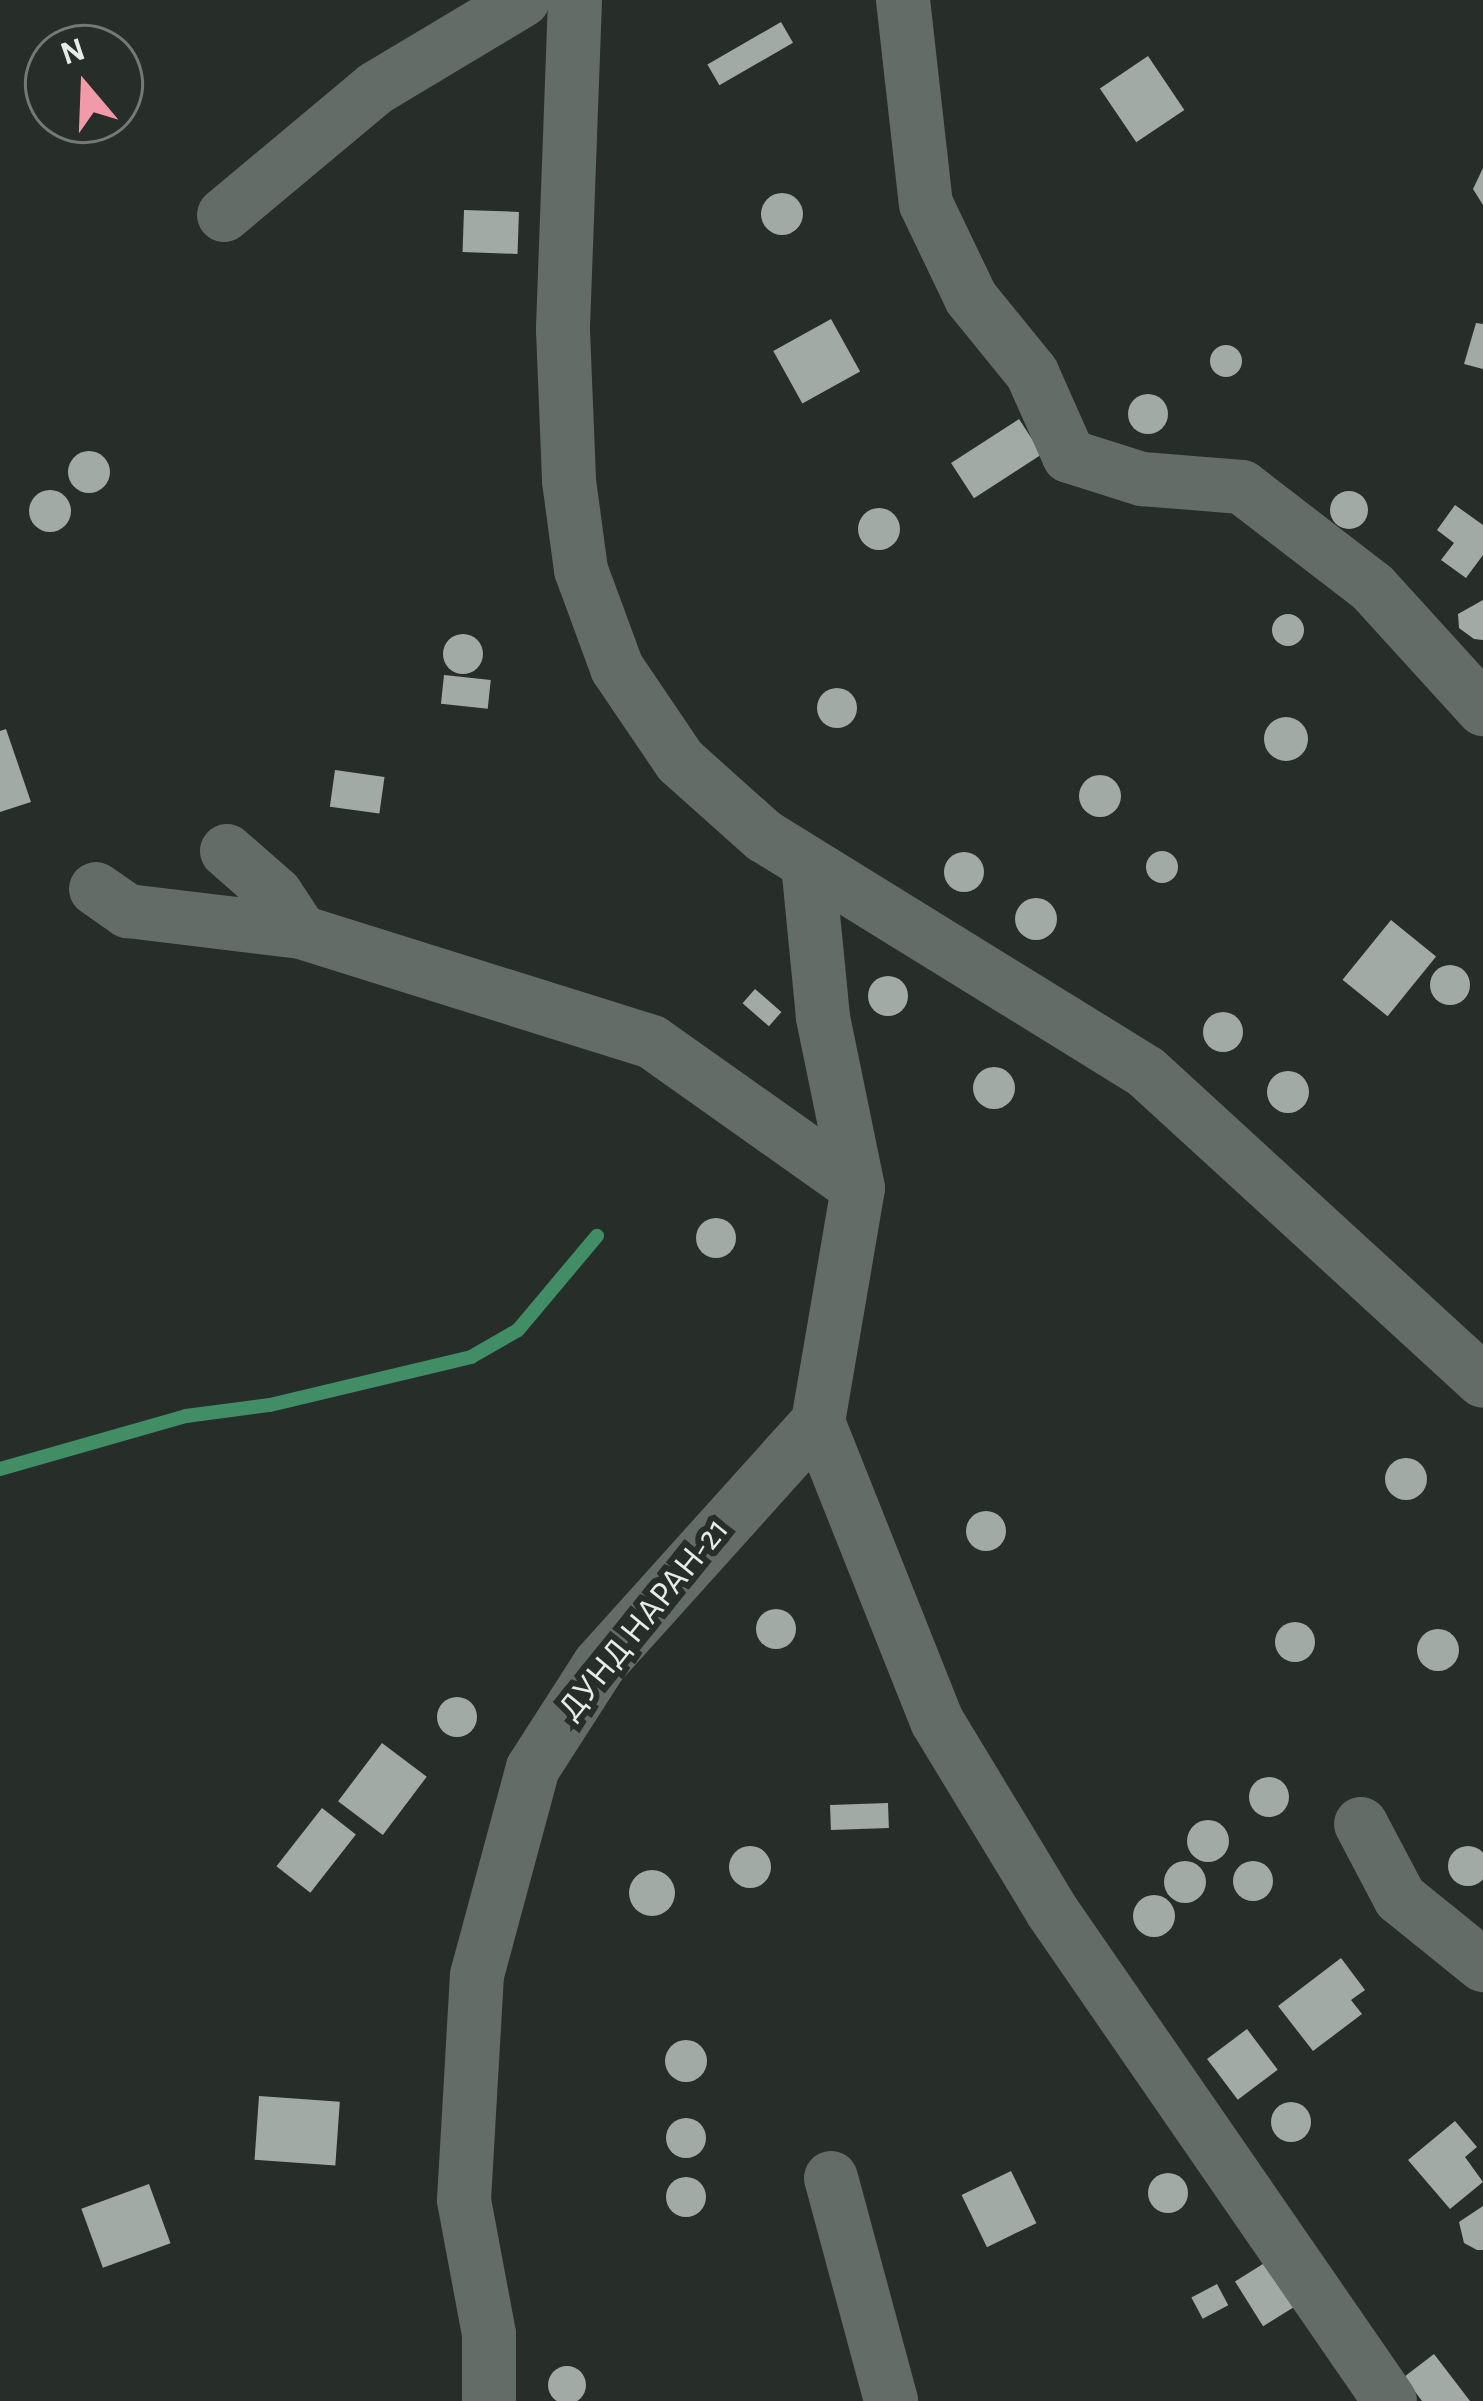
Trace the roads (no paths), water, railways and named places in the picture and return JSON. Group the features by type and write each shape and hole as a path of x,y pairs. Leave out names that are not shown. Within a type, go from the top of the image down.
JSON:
{"street":[{"path":"224,215 376,88 523,0"},
{"path":"575,0 563,330 581,570 616,668 680,761 764,836 1146,1072 1483,1381"},
{"path":"903,0 926,204 971,298 1032,373 1069,455 1142,479 1241,487 1372,588 1483,709"},
{"path":"227,851 276,894 301,932"},
{"path":"808,864 823,1017 858,1188 818,1422 937,1721 1052,1911 1390,2401"},
{"path":"97,889 128,911 301,932 652,1042 858,1188"},
{"name":"ДУНД НАРАН-21","path":"489,2401 489,2334 464,2200 478,1975 533,1768 599,1665 818,1422"},
{"path":"1361,1824 1400,1898 1483,1965"},
{"path":"831,2179 891,2401"}],"waterway":[{"path":"0,1469 186,1416 270,1405 471,1357 518,1330 597,1236"}]}
